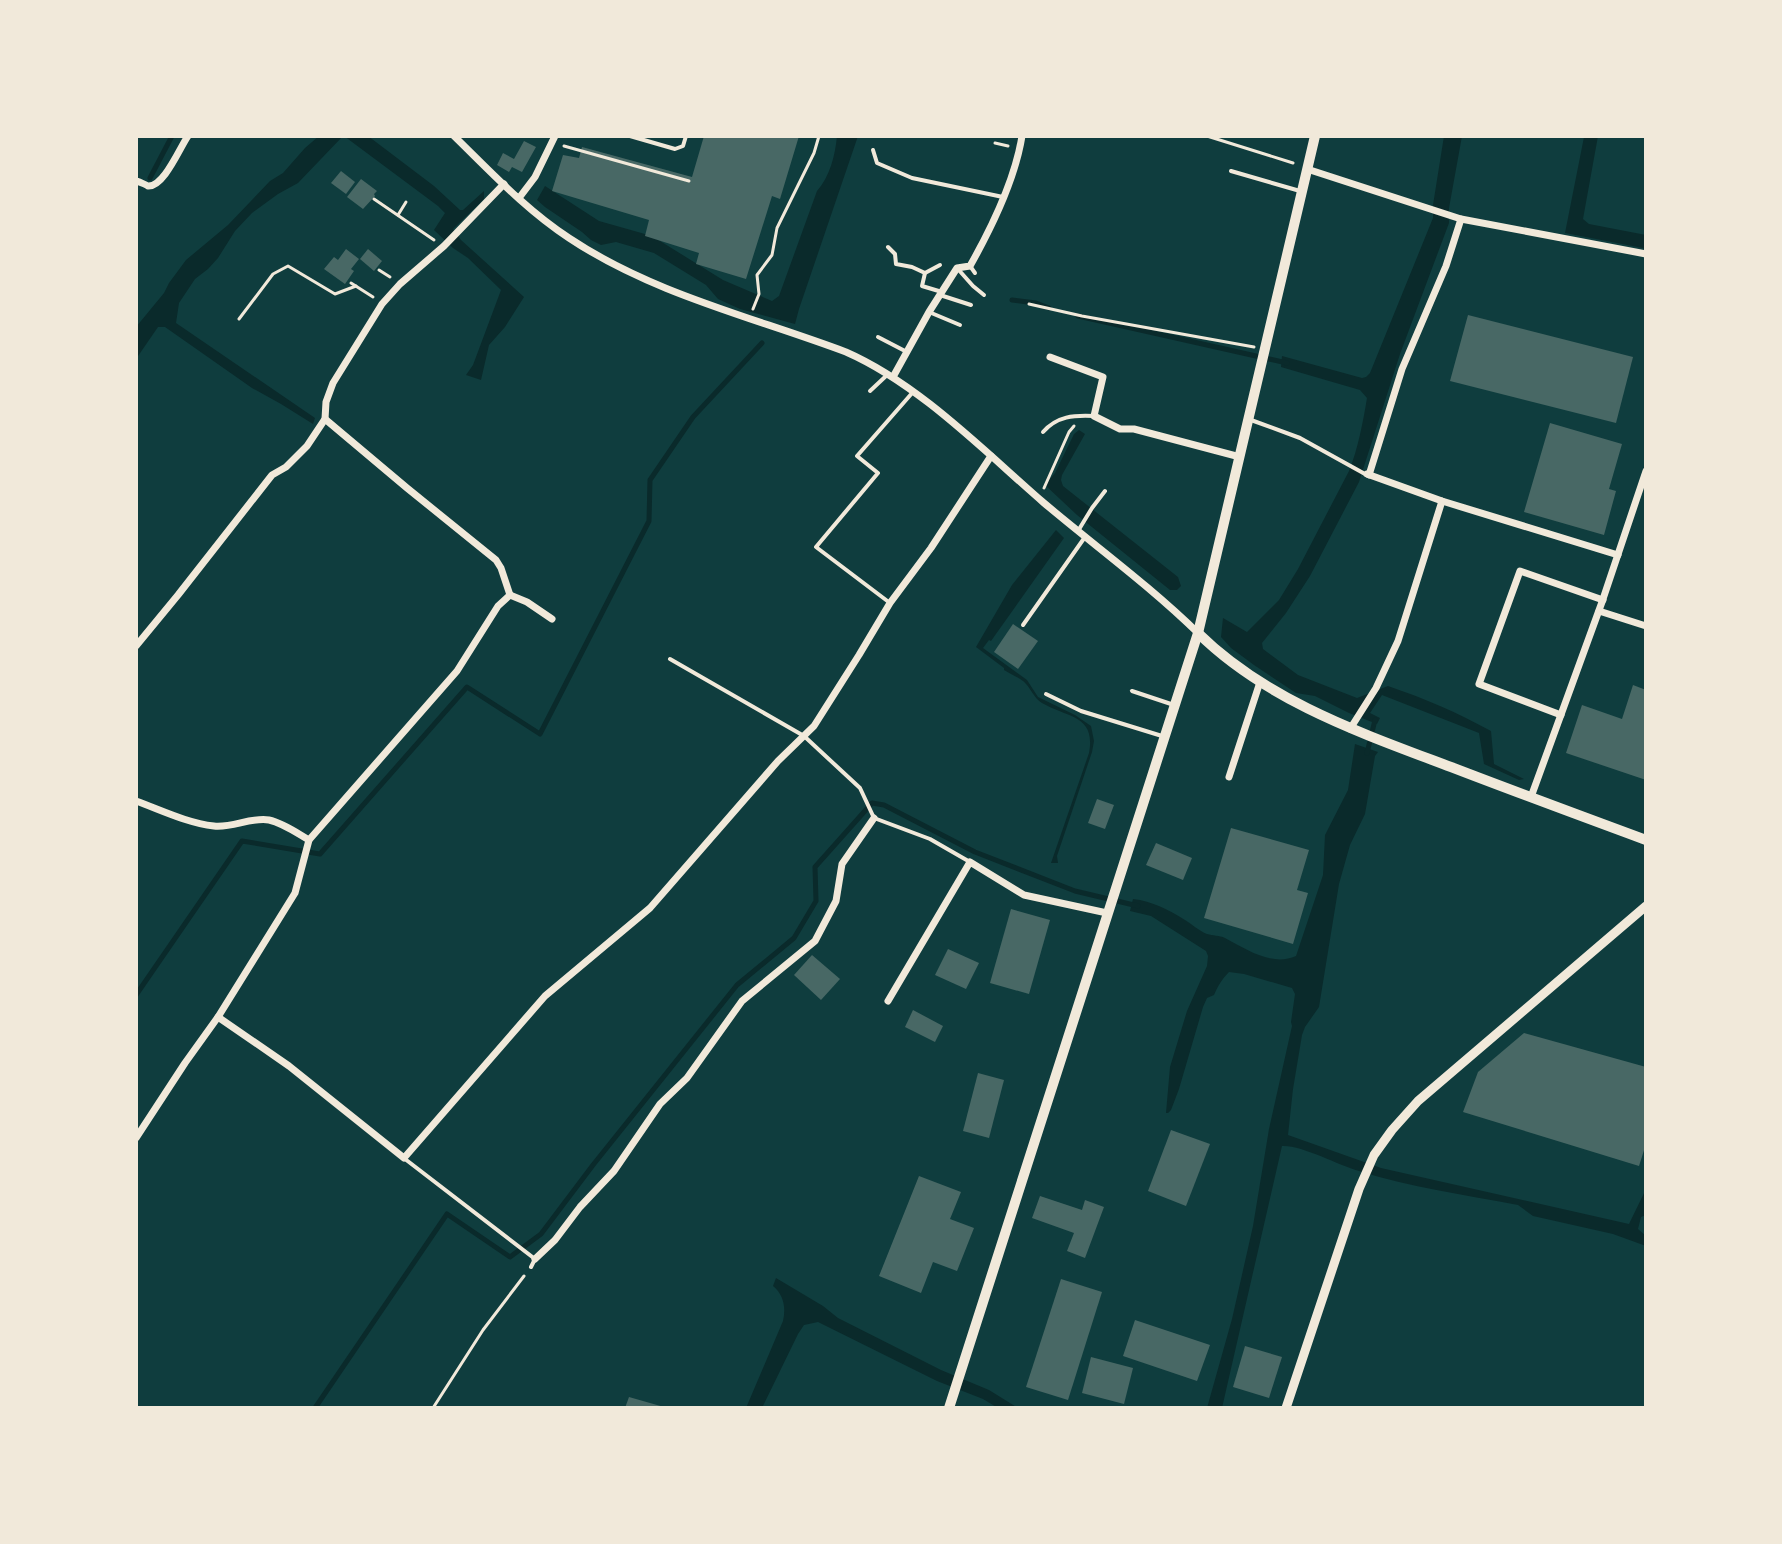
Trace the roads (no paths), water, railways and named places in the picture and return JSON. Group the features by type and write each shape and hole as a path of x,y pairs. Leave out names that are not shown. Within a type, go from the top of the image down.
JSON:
{"main road":[{"path":"949,1408 1198,633 1315,136"},
{"path":"1198,633 1218,653 1260,682 1350,729 1646,840"}],"street":[{"path":"136,181 149,186 156,184 167,172 188,136"},
{"path":"454,136 533,212 592,253 688,297 846,352 891,376 1080,528 1085,537 1198,633"},
{"path":"891,376 957,268 973,269 1003,197 1022,137"},
{"path":"519,198 535,177 554,139"},
{"path":"1307,169 1461,219 1646,254"},
{"path":"136,646 272,475 286,467 307,446 325,419 326,402 333,383 382,304 504,184"},
{"path":"1461,219 1446,266 1402,369 1367,474 1442,501 1618,555"},
{"path":"1050,357 1103,377 1094,416 1120,429 1134,429 1240,457"},
{"path":"325,419 496,560 510,595 552,619"},
{"path":"218,1017 289,1066 404,1158 545,996 650,908 778,761 814,726 890,603 931,548 991,456"},
{"path":"1531,797 1646,471"},
{"path":"1350,729 1376,688 1398,641 1442,501"},
{"path":"1561,715 1479,684 1520,571 1603,600"},
{"path":"136,1138 218,1017 295,893 309,840 457,671 498,606 510,595"},
{"path":"1599,611 1646,626"},
{"path":"1229,777 1260,682"},
{"path":"136,801 205,825 230,826 269,820 309,840"},
{"path":"535,1259 614,1171 660,1104 687,1078 742,1001 815,941 836,901 842,864 874,818"},
{"path":"888,1001 970,862 1024,895 1107,913"},
{"path":"1286,1408 1359,1189 1374,1155 1418,1101 1646,906"}],"lane":[{"path":"630,136 675,149 683,146 686,136"},
{"path":"873,150 877,163 912,178 1003,197"},
{"path":"1231,171 1302,191"},
{"path":"888,247 895,254 896,264 925,273"},
{"path":"940,265 925,273 922,286 971,305"},
{"path":"957,268 984,295"},
{"path":"929,312 960,325"},
{"path":"878,337 907,352"},
{"path":"870,391 891,376"},
{"path":"890,603 816,547 878,473 857,456 913,392"},
{"path":"1043,432 1063,417 1094,416"},
{"path":"1249,419 1300,438 1367,474"},
{"path":"1080,528 1105,491"},
{"path":"1023,625 1085,537"},
{"path":"670,659 804,736 860,788 874,818 930,839 970,862"},
{"path":"1132,691 1176,705"},
{"path":"1046,694 1081,711 1164,736"},
{"path":"404,1158 535,1259 531,1267"}],"water":[{"path":"319,136 343,136 298,183 252,213 235,231 218,258 195,279 179,303 176,323 315,418 313,424 252,388 165,327 158,327 136,359 136,327 186,260 228,225"},
{"path":"344,136 368,136 434,186 460,210 484,191 484,199 453,229 461,240 524,297 489,345 481,380 466,375 473,365 501,290 434,230 445,213 438,206"},
{"path":"837,136 858,136 795,324 740,309 718,299 706,285 654,253 616,242 601,245 537,200 545,186 599,221 652,236 723,280 772,301 779,296 817,191 829,172"},
{"path":"1444,136 1462,136 1449,223 1400,354 1359,482 1310,576 1262,643 1263,649 1298,675 1357,698 1388,686 1441,706 1491,731 1494,764 1524,779 1519,780 1484,764 1479,733 1382,695 1370,713 1380,718 1377,724 1315,696 1296,693 1231,648 1221,637 1223,618 1247,632 1279,600 1349,471 1362,426 1367,398 1360,390 1281,367 1282,356 1362,378 1370,373 1433,218"},
{"path":"1581,136 1598,136 1583,219 1589,224 1646,235 1646,253 1643,248 1565,233 1584,137"},
{"path":"1079,430 1085,434 1062,475 1063,486 1178,577 1181,586 1177,590 1170,590 1045,485"},
{"path":"1056,530 1064,538 983,648 1027,680 1038,697 1091,726 1094,741 1092,752 1057,856 1058,863 1051,863 1089,753 1088,731 1078,719 1039,701 1024,682 976,647 1012,585"},
{"path":"1355,744 1378,752 1365,814 1350,845 1339,884 1319,1007 1302,1035 1288,1135 1381,1168 1629,1224 1646,1189 1646,1215 1641,1217 1638,1229 1646,1236 1646,1246 1613,1234 1533,1216 1518,1205 1398,1182 1300,1149 1282,1146 1222,1408 1207,1408 1232,1319 1253,1226 1269,1129 1292,1026 1295,994 1292,988 1229,972 1214,995 1207,998 1179,1089 1171,1110 1166,1113 1170,1067 1208,956 1206,951 1151,916 1130,911 1133,899 1147,902 1173,913 1204,933 1223,937 1259,955 1278,959 1296,956 1323,875 1325,835 1348,790"},
{"path":"776,1278 838,1318 941,1370 989,1390 1018,1408 998,1408 818,1322 804,1325 798,1334 762,1408 746,1408 783,1321 783,1302 773,1286"}],"waterway":[{"path":"150,178 172,136"},
{"path":"1012,300 1049,308"},
{"path":"1078,316 1287,363"},
{"path":"136,995 242,841 320,854 467,687 540,734 649,521 650,480 693,417 762,343"},
{"path":"1367,753 1375,720"},
{"path":"315,1408 447,1214 510,1257 541,1234 737,985 794,938 816,901 815,867 872,803 884,805 975,852 1075,891 1138,906"}]}
